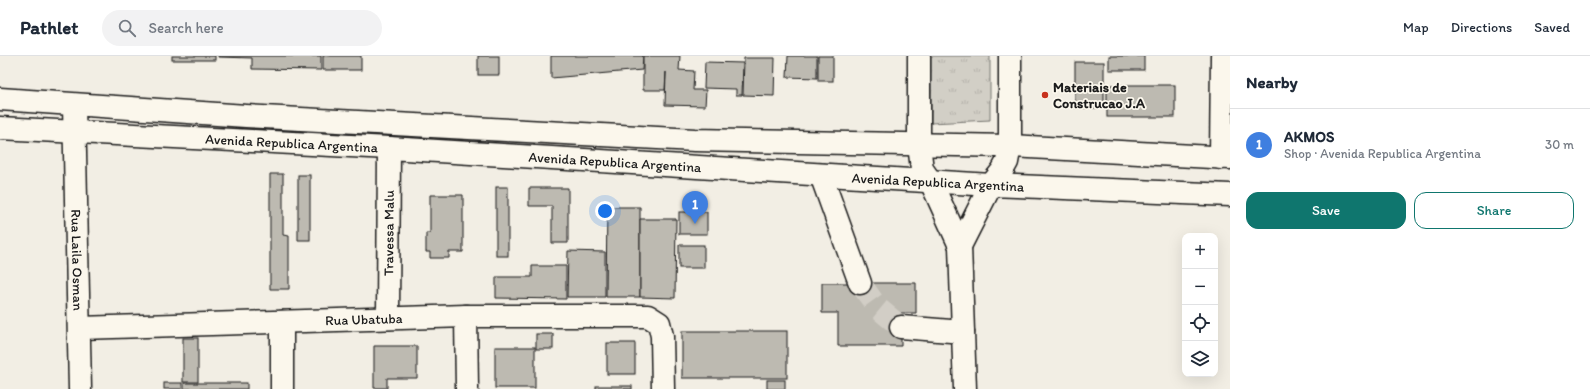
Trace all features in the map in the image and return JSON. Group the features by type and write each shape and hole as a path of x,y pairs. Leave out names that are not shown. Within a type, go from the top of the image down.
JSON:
{"main road":[{"path":"919,56 918,145 922,169 931,182 960,246 965,389"},
{"path":"960,246 991,185 1007,162 1010,146 1010,56"},
{"path":"1222,56 1225,158"},
{"name":"Avenida Republica Argentina","path":"0,99 74,105 695,140 1010,146 1225,158"},
{"name":"Rua Laila Osman","path":"74,105 80,328 80,389"},
{"name":"Avenida Republica Argentina","path":"0,128 389,148 931,182 1230,195"},
{"name":"Travessa Malu","path":"388,318 389,148"},
{"path":"821,175 860,283"},
{"path":"466,316 467,389"},
{"name":"Rua Ubatuba","path":"80,328 466,316 648,316 659,323 662,336 663,389"},
{"path":"282,322 282,389"},
{"path":"901,327 963,332"}],"green space":[{"path":"931,56 990,56 990,120 931,123"}],"building":[{"path":"172,56 215,56 215,60 172,60"},
{"path":"218,56 321,56 321,70 252,69 252,58"},
{"path":"323,56 361,56 361,70 323,70"},
{"path":"478,56 499,56 499,75 478,75"},
{"path":"551,56 643,56 642,70 551,78"},
{"path":"643,56 680,56 679,70 694,71 693,90 706,90 705,106 665,105 666,72 665,90 643,90"},
{"path":"788,56 817,56 817,78 787,77"},
{"path":"818,56 833,56 833,81 818,81"},
{"path":"1109,56 1144,56 1144,70 1109,70"},
{"path":"744,58 775,58 774,96 743,95"},
{"path":"705,62 743,63 742,95 736,95 736,89 704,88"},
{"path":"1075,62 1104,62 1104,108 1075,108"},
{"path":"1107,85 1175,85 1175,117 1107,117"},
{"path":"270,174 283,174 283,235 289,236 289,289 270,289"},
{"path":"298,175 310,175 310,240 298,240"},
{"path":"496,187 508,187 508,256 496,256"},
{"path":"529,188 568,188 568,243 552,243 552,206 529,206"},
{"path":"430,195 463,195 463,252 449,252 449,258 430,258 430,252 426,252 426,233 430,233"},
{"path":"607,207 640,207 640,297 606,297"},
{"path":"679,212 707,212 707,234 679,234"},
{"path":"640,219 676,219 675,298 640,297"},
{"path":"679,245 704,245 704,268 679,268"},
{"path":"568,251 605,252 605,297 567,297"},
{"path":"532,266 566,266 566,299 496,298 496,277 532,277"},
{"path":"822,283 916,283 916,313 901,313 901,346 838,346 838,313 822,313"},
{"path":"682,331 787,331 787,378 682,378"},
{"path":"536,334 553,334 553,349 536,349"},
{"path":"183,338 198,338 198,382 183,382"},
{"path":"607,343 635,343 635,374 607,374"},
{"path":"374,346 417,346 417,378 387,378 387,388 374,388"},
{"path":"495,347 535,347 535,388 495,388"},
{"path":"767,380 785,380 785,389 767,389"},
{"path":"164,383 182,383 182,389 164,389"},
{"path":"184,383 247,383 247,389 184,389"},
{"path":"596,386 632,386 632,389 596,389"}],"tunnel":[{"path":"860,283 878,308 901,327"}],"place":[{"name":"Materiais de Construcao J.A","path":"1045,95"},
{"name":"AKMOS","path":"695,224"}]}
